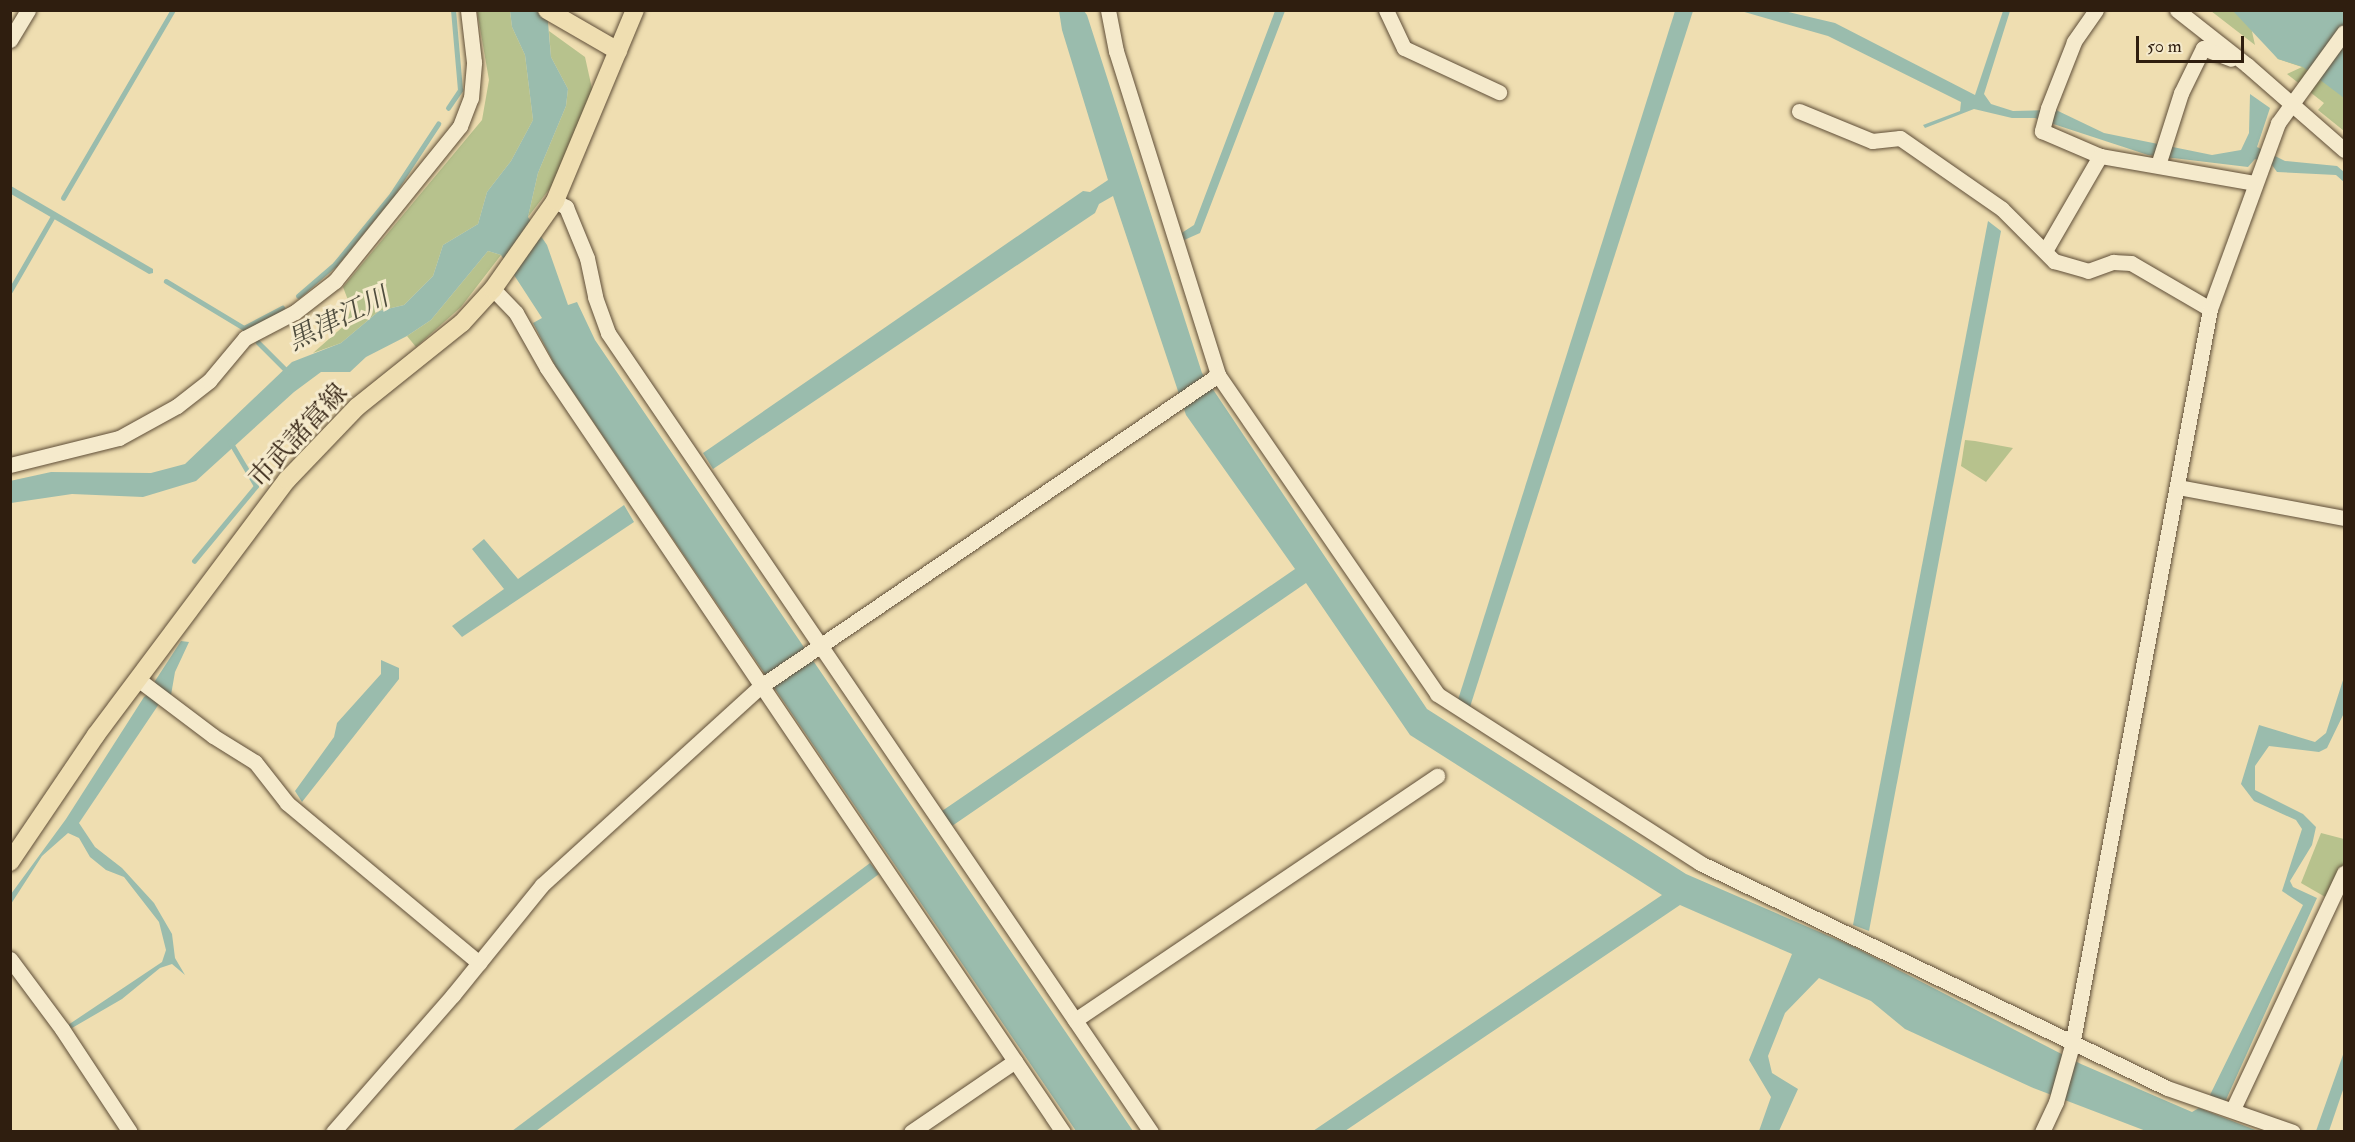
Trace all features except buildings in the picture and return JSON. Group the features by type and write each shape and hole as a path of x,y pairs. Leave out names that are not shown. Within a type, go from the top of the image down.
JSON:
{"main road":[{"name":"市武諸富線","path":"10,862 96,735 144,685 287,480 357,407 462,323 498,282 550,207 635,10"},
{"path":"553,13 618,51"}],"street":[{"path":"10,40 28,10"},
{"path":"10,465 119,438 177,406 209,381 246,338 295,312 335,281 460,126 471,98 474,62 468,10"},
{"path":"1108,10 1116,51 1215,377 1422,675 1448,704 1700,863 1888,951 2071,1048 2167,1088 2293,1131"},
{"path":"1386,10 1404,48 1499,92"},
{"path":"2096,10 2074,42 2045,115 2043,131 2100,156 2159,162 2254,183"},
{"path":"2177,10 2292,102 2344,150"},
{"path":"2042,1131 2056,1102 2071,1048 2210,309 2264,157 2292,102 2344,32"},
{"path":"2159,162 2181,93 2203,48 2247,65"},
{"path":"1799,111 1872,141 1900,138 2002,209 2054,261 2088,272 2113,262 2131,263 2210,309"},
{"path":"2045,251 2100,156"},
{"path":"550,207 566,207 587,258 595,297 608,333 816,648 1151,1131"},
{"path":"498,282 547,368 1063,1131"},
{"path":"333,1131 479,963 542,885 763,685 1215,377"},
{"path":"2178,487 2344,518"},
{"path":"144,685 255,762 287,802 479,963"},
{"path":"1075,1020 1437,776"},
{"path":"2232,1109 2344,873"},
{"path":"10,959 62,1029 130,1131"},
{"path":"911,1131 1015,1061"}],"green space":[{"path":"477,11 510,11 512,27 525,55 533,120 511,161 487,192 478,224 443,245 433,276 404,305 379,311 341,343 313,353 346,324 351,308 343,287 482,120 489,80"},
{"path":"2211,11 2246,11 2344,86 2344,131 2318,110 2324,103 2287,74 2302,67 2278,59 2251,27 2255,45"},
{"path":"549,31 585,57 593,93 551,187 528,217 538,173 566,106 568,89 551,57"},
{"path":"488,251 501,255 461,307 416,347 407,336 431,320"},
{"path":"1965,440 2013,448 1986,482 1961,466"},
{"path":"2321,833 2344,839 2344,863 2327,898 2301,883"}],"shaded area":[{"path":"510,11 547,11 551,57 568,89 566,106 538,173 528,217 547,245 568,305 577,302 595,340 1133,1131 1076,1131 556,367 533,323 542,318 501,255 488,251 431,320 407,336 366,357 350,372 321,372 294,392 196,481 143,497 72,494 11,503 10,481 51,472 151,473 185,464 292,362 341,343 379,311 404,305 433,276 443,245 478,224 487,192 511,161 533,120 525,55 512,27"},
{"path":"1059,11 1084,11 1087,15 1202,373 1427,709 1686,874 1852,946 2081,1064 2192,1112 2199,1108 2258,1131 2146,1131 2031,1087 1905,1029 1871,1001 1819,978 1785,1013 1768,1056 1772,1073 1798,1089 1779,1131 1759,1131 1771,1097 1749,1060 1792,954 1680,905 1345,1131 1313,1131 1662,895 1410,735 1306,583 952,826 942,811 1295,569 1186,415 1113,196 1099,204 1095,213 713,469 703,453 1083,191 1090,192 1108,180 1062,30"},
{"path":"1275,11 1285,11 1200,233 1182,241 1180,234 1194,225"},
{"path":"1675,11 1693,11 1469,710 1457,703"},
{"path":"1741,11 1784,11 1835,23 1975,95 2003,11 2010,11 1984,94 1991,104 2013,111 2056,110 2104,133 2212,155 2241,150 2249,133 2250,94 2270,108 2257,147 2285,161 2337,166 2344,172 2344,182 2336,175 2277,172 2272,165 2255,159 2248,167 2148,155 2035,118 2012,118 1974,109 1925,128 1923,125 1960,111 1961,102 1828,36"},
{"path":"2233,11 2344,11 2344,98 2303,67 2278,59"},
{"path":"11,186 153,269 153,273 149,274 11,194"},
{"path":"1988,221 2001,231 1869,931 1853,925"},
{"path":"624,505 634,522 462,637 452,626 504,589 472,549 484,539 518,579"},
{"path":"181,641 189,642 175,672 171,695 165,695 79,823 95,847 122,868 154,903 172,934 175,958 185,975 172,964 160,968 122,999 72,1028 68,1025 162,962 166,950 159,922 124,877 106,870 90,857 79,838 68,833 42,856 11,904 11,894 66,819 144,697 156,688 155,681"},
{"path":"381,660 399,668 399,679 302,802 295,791 334,737 337,723 381,674"},
{"path":"2344,677 2344,713 2327,748 2319,752 2269,746 2255,766 2255,790 2303,814 2316,827 2312,845 2290,881 2293,887 2317,898 2225,1102 2209,1097 2303,905 2282,891 2302,829 2296,820 2254,801 2241,784 2259,725 2315,742 2326,733"},
{"path":"870,863 879,874 536,1131 512,1131"},
{"path":"2344,1052 2344,1087 2329,1131 2316,1131"}],"waterway":[{"path":"63,198 173,10"},
{"path":"448,108 460,90 453,10"},
{"path":"298,296 335,264 392,194 438,124"},
{"path":"10,291 52,218"},
{"path":"166,281 244,328 282,308"},
{"path":"258,342 288,372"},
{"path":"194,561 256,486 230,442"}],"water label":[{"name":"黒津江川","path":"338,319"}]}
